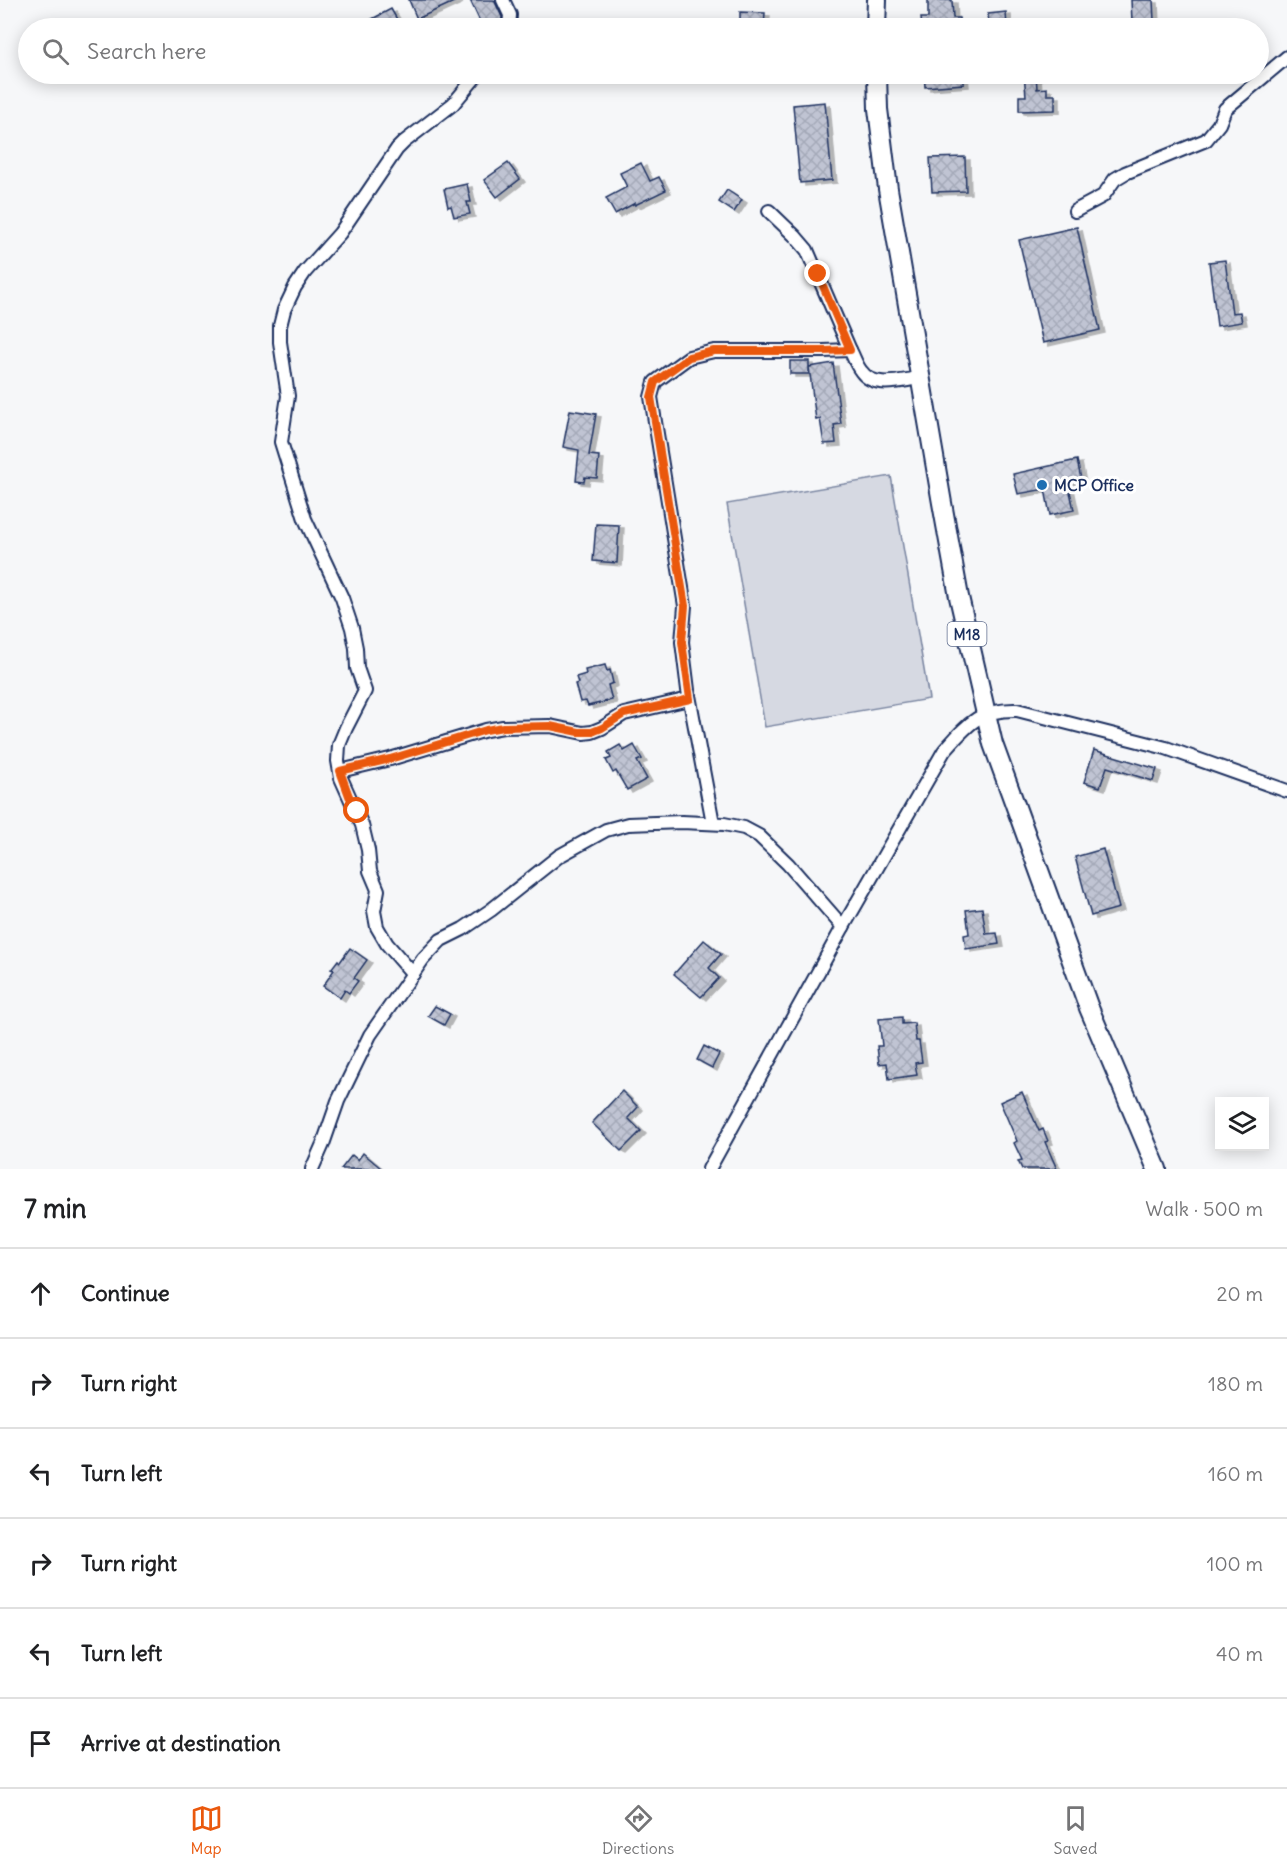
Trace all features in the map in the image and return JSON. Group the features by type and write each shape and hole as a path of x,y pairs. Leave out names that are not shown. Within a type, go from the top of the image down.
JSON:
{"main road":[{"path":"876,18 877,0"},
{"name":"M18","path":"877,84 878,109 888,189 920,378 959,597 985,713 993,744 1089,1008 1157,1169"}],"street":[{"path":"503,0 510,18"},
{"path":"1269,72 1287,57"},
{"path":"412,974 387,944 377,927 374,911 378,894 377,887 370,871 362,825 341,778 338,761 339,745 365,691 357,668 352,628 342,598 305,519 281,442 288,396 280,342 280,326 284,310 295,287 305,272 340,233 397,149 453,104 470,84"},
{"path":"1075,211 1103,196 1115,179 1125,173 1206,140 1219,124 1225,109 1255,84"},
{"path":"769,211 807,250 862,373 882,383 920,378"},
{"path":"713,824 682,642 685,606 651,397 655,382 689,357 714,351 850,350"},
{"path":"340,771 390,759 459,737 503,727 550,726 579,732 592,732 624,714 690,699"},
{"path":"709,1169 944,751 963,729 985,713 1017,710 1166,748 1287,791"},
{"path":"312,1169 338,1101 365,1044 423,959 441,940 463,929 491,910 559,856 606,830 641,823 682,822 744,828 759,836 788,864 843,927"}],"shaded area":[{"path":"891,476 929,699 765,727 727,504"}],"building":[{"path":"409,0 458,0 419,18 417,18"},
{"path":"470,0 494,0 502,18 478,18"},
{"path":"928,0 952,0 953,18 928,18"},
{"path":"1131,0 1153,0 1154,18 1132,18"},
{"path":"391,9 396,18 374,18"},
{"path":"740,12 765,13 765,18 740,18"},
{"path":"1006,12 1006,18 988,18 988,14"},
{"path":"925,84 964,84 925,87"},
{"path":"1025,84 1037,84 1037,89 1047,88 1047,95 1055,95 1055,110 1019,111 1019,96 1026,96"},
{"path":"825,102 832,180 800,183 793,105"},
{"path":"965,157 966,191 932,192 930,158"},
{"path":"508,163 520,179 497,197 484,180"},
{"path":"641,163 650,181 659,177 666,190 615,214 606,198 627,187 620,173"},
{"path":"467,184 471,202 467,202 470,214 454,217 451,206 448,207 444,189"},
{"path":"727,190 742,200 734,212 719,202"},
{"path":"1077,227 1100,330 1043,343 1019,240"},
{"path":"1225,260 1232,313 1240,312 1242,322 1217,326 1209,262"},
{"path":"790,361 809,361 809,374 790,374"},
{"path":"833,363 841,424 834,425 836,443 824,444 820,419 816,420 809,367"},
{"path":"570,410 596,414 589,455 599,456 597,478 585,477 584,482 576,481 579,450 563,447"},
{"name":"MCP Office","path":"1077,460 1081,479 1068,482 1074,510 1050,515 1045,489 1018,494 1013,474"},
{"path":"596,524 619,525 617,563 593,561"},
{"path":"605,665 607,671 610,670 613,683 608,685 612,700 588,706 586,701 580,702 575,684 578,683 576,677 586,674 585,670"},
{"path":"620,745 624,751 634,745 642,759 637,761 647,779 627,790 616,771 613,773 606,760 611,758 608,752"},
{"path":"1094,750 1157,769 1153,781 1107,767 1100,787 1084,782"},
{"path":"1103,849 1119,908 1091,916 1075,857"},
{"path":"982,908 986,934 997,933 999,944 966,949 964,935 969,934 966,910"},
{"path":"704,940 721,954 709,968 719,978 701,997 674,974"},
{"path":"350,948 367,960 354,978 358,981 349,993 345,990 340,998 323,986 334,970 331,969 338,960 340,962"},
{"path":"435,1006 450,1014 444,1025 428,1016"},
{"path":"902,1017 902,1024 914,1023 922,1062 915,1063 917,1075 889,1079 887,1063 879,1064 877,1046 882,1046 879,1019"},
{"path":"704,1046 719,1054 712,1068 697,1060"},
{"path":"622,1091 638,1107 628,1118 641,1131 621,1151 592,1123"},
{"path":"1022,1092 1039,1131 1043,1129 1048,1141 1045,1142 1057,1169 1022,1169 1018,1161 1022,1160 1014,1143 1017,1141 1000,1102"},
{"path":"363,1153 382,1169 341,1169 352,1155 358,1160"}],"place":[{"name":"MCP Office","path":"1042,485"}],"route":[{"path":"357,811 341,778 340,771 503,727 550,726 583,733 592,732 624,714 690,699 682,642 685,606 651,397 655,382 689,357 714,351 850,350 818,274"}]}
